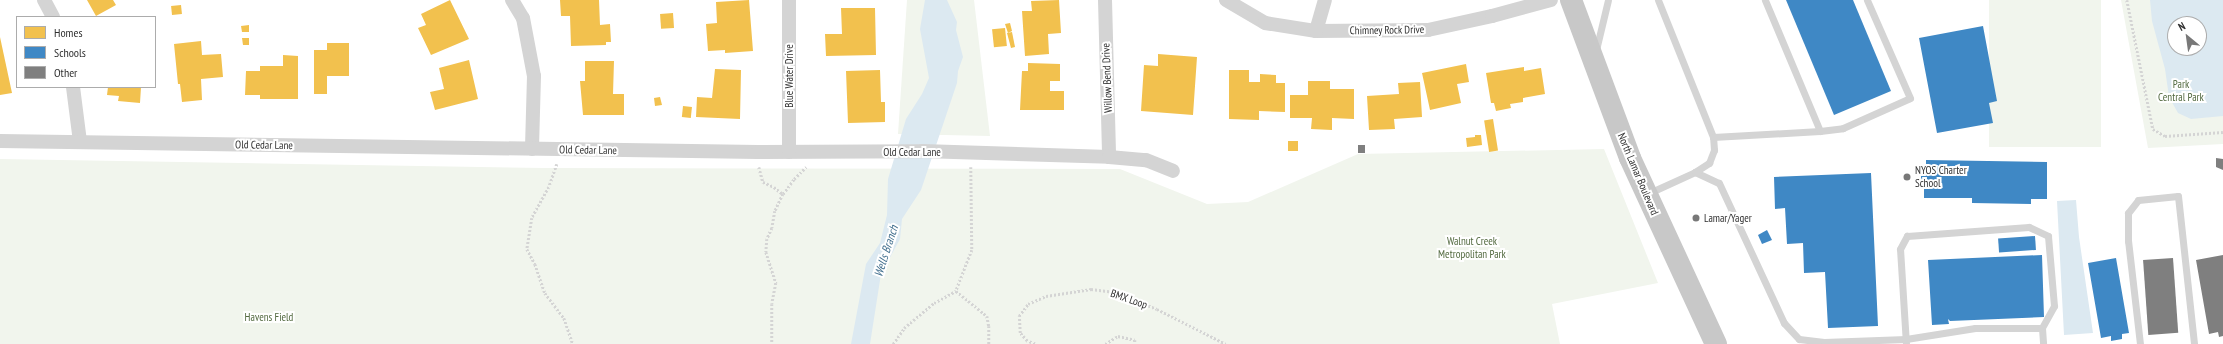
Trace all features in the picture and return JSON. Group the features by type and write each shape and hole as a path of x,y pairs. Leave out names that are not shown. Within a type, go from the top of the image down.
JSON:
{"main road":[{"name":"North Lamar Boulevard","path":"1571,0 1630,158 1716,344"}],"street":[{"path":"44,0 52,16"},
{"path":"512,0 523,18 534,76 532,149"},
{"name":"Blue Water Drive","path":"789,0 789,152"},
{"name":"Willow Bend Drive","path":"1105,0 1109,157"},
{"name":"Chimney Rock Drive","path":"1226,0 1265,23 1316,31 1428,30 1492,16 1551,0"},
{"path":"1316,31 1325,0"},
{"path":"73,88 80,142"},
{"name":"Old Cedar Lane","path":"0,141 562,150 971,153 1109,157 1146,160 1173,171"}],"lane":[{"path":"1594,60 1608,0"},
{"path":"1646,194 1696,172 1708,163 1714,150 1713,136 1658,0"},
{"path":"1765,0 1820,131"},
{"path":"1713,136 1820,131 1843,128 1910,98 1867,0"},
{"path":"1696,172 1719,182 1784,323 1799,339 1824,342 1906,341 1975,328 2042,328"},
{"path":"2140,344 2128,241 2128,213 2138,200 2178,196 2194,344"},
{"path":"1906,341 1900,249 1907,236 2029,227 2048,236 2054,306 2042,328 2042,344"}],"path":[{"path":"2127,0 2153,129 2165,136 2223,132"},
{"path":"562,150 549,187 532,218 527,249 535,264 545,293 564,318 573,344"},
{"path":"758,152 760,174 763,182 774,187 783,194"},
{"path":"772,344 772,304 776,284 766,252 766,239 772,228 775,211 783,194 794,179 825,152"},
{"path":"893,344 904,328 934,303 956,291 972,250 971,153"},
{"name":"BMX Loop","path":"1034,344 1027,341 1020,333 1019,316 1028,304 1046,296 1091,289 1115,292 1157,309 1226,344"},
{"path":"956,291 986,316 989,326 989,344"},
{"path":"1104,344 1118,336 1135,340 1135,344"}],"green space":[{"path":"907,0 974,0 990,136 898,134"},
{"path":"1989,0 2101,0 2101,147 1989,147"},
{"name":"Park Central Park","path":"2121,0 2223,0 2223,144 2148,148"},
{"name":"Walnut Creek Metropolitan Park","path":"1604,149 1658,283 1552,304 1560,344 0,344 0,159 544,168 1120,169 1207,204 1248,202 1358,154"}],"water":[{"name":"Wells Branch","path":"925,0 947,0 957,22 956,30 963,57 958,71 957,83 921,190 902,219 900,239 881,274 870,344 851,344 866,264 880,243 887,215 888,179 906,119 922,94 929,78 920,29"},
{"path":"2150,0 2223,0 2223,116 2191,119 2178,113 2169,97 2165,69 2152,21"},
{"path":"2076,200 2079,237 2093,333 2064,335 2057,201"}],"building: Homes":[{"path":"87,0 113,0 116,5 96,16"},
{"path":"450,0 469,39 431,55 418,28 426,25 421,14"},
{"path":"560,0 599,0 600,25 610,24 611,42 606,42 606,45 571,46 570,16 561,16"},
{"path":"749,0 753,51 725,53 725,50 708,51 706,24 717,23 716,2"},
{"path":"1059,0 1061,33 1048,34 1049,54 1025,56 1022,11 1032,11 1031,1"},
{"path":"181,5 182,14 172,15 171,6"},
{"path":"841,8 875,8 876,55 826,56 825,34 842,34"},
{"path":"673,13 674,28 661,29 660,14"},
{"path":"1010,23 1012,31 1008,33 1005,24"},
{"path":"249,25 249,32 242,32 241,26"},
{"path":"1005,28 1007,46 994,47 992,29"},
{"path":"1012,32 1015,47 1011,48 1007,33"},
{"path":"0,37 12,93 0,95"},
{"path":"242,38 249,38 249,45 243,45"},
{"path":"201,41 202,55 221,54 223,77 201,79 202,100 182,102 180,84 178,84 174,44"},
{"path":"327,43 349,43 349,76 327,76 327,94 314,94 314,50 327,50"},
{"path":"1158,54 1197,57 1193,115 1141,111 1144,65 1158,66"},
{"path":"283,55 298,56 298,99 260,99 260,95 245,95 246,71 260,71 260,66 283,66"},
{"path":"469,60 478,99 435,110 430,92 444,89 439,68"},
{"path":"585,61 614,61 613,94 624,94 624,115 583,115 580,81 585,81"},
{"path":"1028,63 1060,64 1060,81 1050,81 1050,91 1064,91 1064,110 1020,110 1022,71 1028,71"},
{"path":"1466,64 1469,82 1457,84 1461,103 1430,110 1422,73"},
{"path":"1524,67 1524,71 1541,68 1545,94 1523,98 1523,102 1510,104 1511,108 1496,111 1494,103 1491,103 1486,73"},
{"path":"715,69 741,70 740,119 696,117 697,97 712,98"},
{"path":"880,70 881,102 885,102 885,122 848,123 846,71"},
{"path":"1229,70 1249,70 1249,82 1260,82 1260,74 1276,75 1276,83 1285,83 1285,112 1259,111 1259,120 1229,119"},
{"path":"1308,81 1330,81 1330,89 1354,89 1354,119 1332,118 1332,130 1311,129 1312,118 1290,118 1290,95 1308,95"},
{"path":"1420,82 1422,117 1394,119 1395,129 1369,130 1367,96 1399,94 1398,83"},
{"path":"108,88 141,88 140,103 118,101 119,96 107,95"},
{"path":"660,97 662,105 655,106 654,98"},
{"path":"683,106 692,107 691,118 682,117"},
{"path":"1493,119 1498,151 1489,152 1484,120"},
{"path":"1475,135 1481,135 1482,145 1467,147 1466,138 1475,137"},
{"path":"1288,141 1298,141 1298,151 1288,151"}],"building: Schools":[{"path":"1786,0 1853,0 1891,91 1834,115"},
{"path":"1983,26 1997,101 1989,103 1993,123 1937,133 1919,38"},
{"path":"1926,160 2047,162 2047,199 2031,199 2031,204 1972,203 1972,198 1924,198 1924,184 1921,184 1921,171 1926,171"},
{"path":"1871,173 1878,326 1828,328 1825,272 1804,273 1803,243 1787,244 1785,208 1775,209 1774,177"},
{"path":"1767,230 1772,240 1762,244 1758,235"},
{"path":"2035,236 2036,250 1999,253 1998,239"},
{"path":"2042,255 2044,317 1950,321 1948,319 1949,324 1932,325 1928,260"},
{"path":"2116,258 2129,333 2122,334 2122,339 2111,341 2111,336 2101,338 2088,263"}],"building: Other":[{"path":"1358,145 1365,145 1365,153 1358,153"},
{"path":"2216,158 2223,159 2223,170 2216,167"},
{"path":"2223,255 2223,336 2219,337 2218,332 2209,334 2196,260"},
{"path":"2173,258 2178,333 2148,335 2143,260"}],"place":[{"name":"NYOS Charter School","path":"1907,177"},
{"name":"Lamar/Yager","path":"1696,218"}],"park label":[{"name":"Havens Field","path":"269,317"}]}
